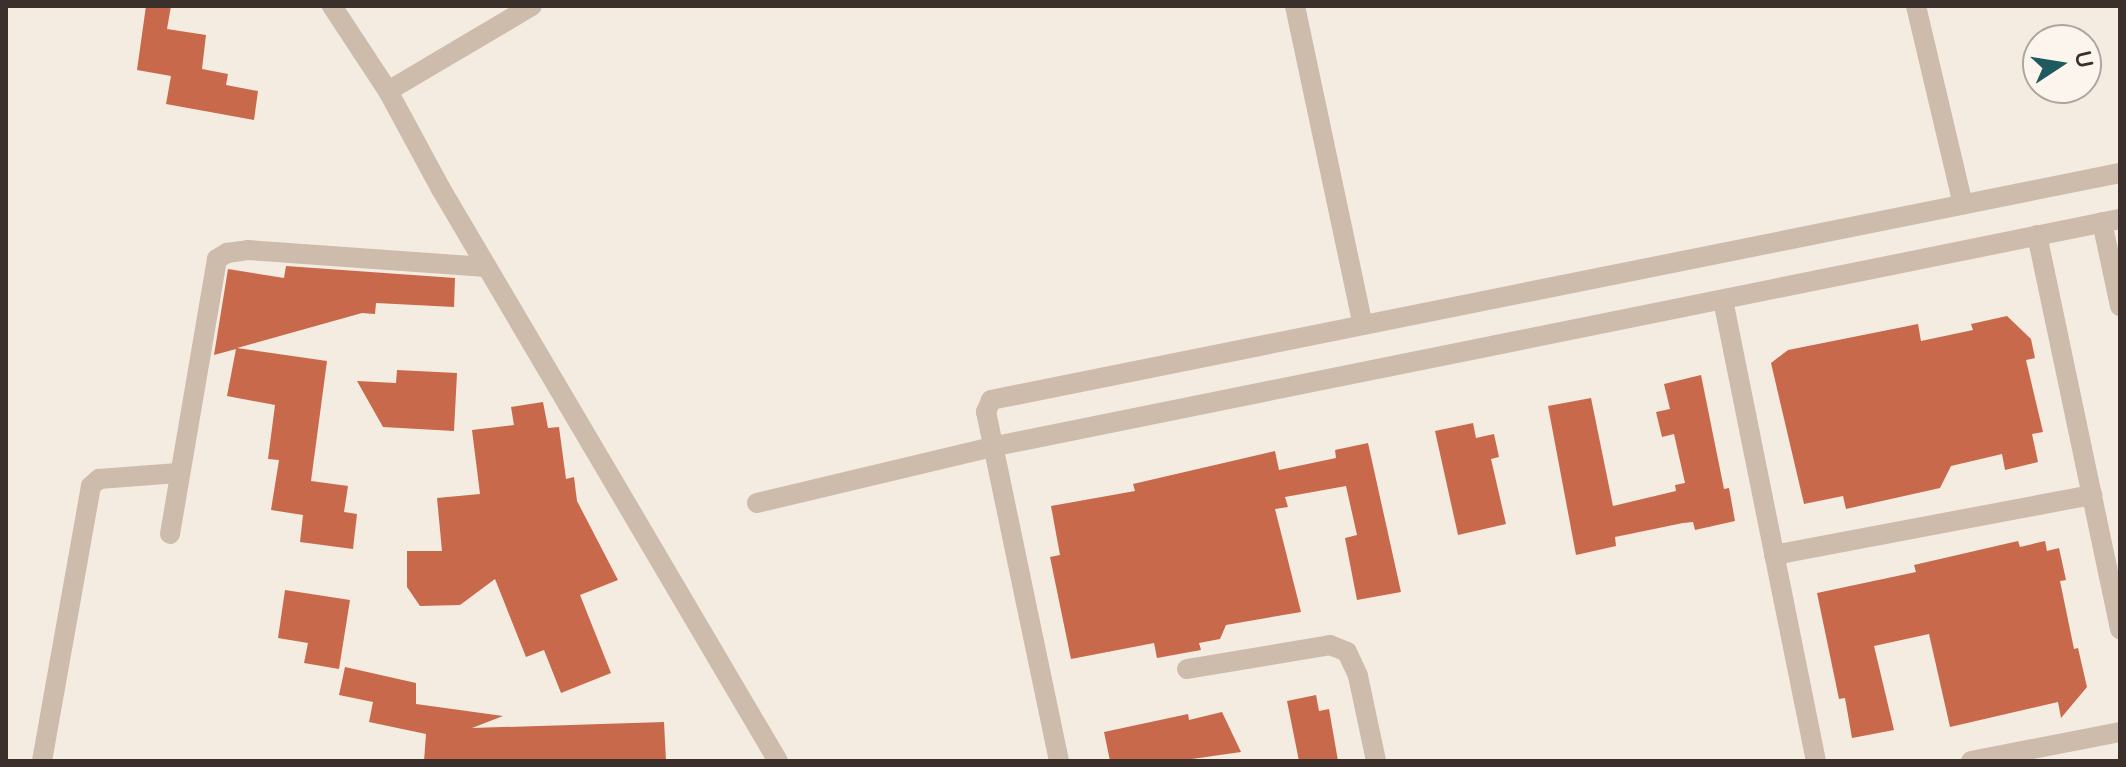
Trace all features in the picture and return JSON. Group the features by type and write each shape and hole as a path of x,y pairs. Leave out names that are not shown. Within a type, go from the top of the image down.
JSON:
{"street":[{"path":"332,6 388,91 486,267 776,760"},
{"path":"388,91 471,39 532,6"},
{"path":"1295,6 1363,325"},
{"path":"1916,6 1963,205"},
{"path":"1059,761 996,446 986,412 995,398 2120,173"},
{"path":"757,503 996,446 2111,220 2120,306"},
{"path":"2037,235 2120,629"},
{"path":"170,534 217,259 227,253 248,250 486,267"},
{"path":"1723,300 1816,761"},
{"path":"42,761 91,486 99,479 178,473"},
{"path":"1774,555 2092,495"},
{"path":"1187,669 1330,645 1347,652 1358,676 1376,761"},
{"path":"1971,761 2120,732"}],"building":[{"path":"146,6 171,6 167,29 206,35 202,69 228,74 226,85 258,91 254,120 166,104 171,76 137,70"},
{"path":"286,266 455,278 454,307 376,303 375,314 362,313 237,348 327,361 311,481 348,486 344,512 357,514 353,549 300,542 303,515 271,510 279,460 268,459 275,405 227,396 236,349 214,355 228,269 284,278"},
{"path":"2007,316 2031,339 2035,358 2026,360 2043,432 2032,434 2038,462 2005,470 2002,454 1951,466 1940,488 1846,509 1843,496 1804,504 1771,363 1788,350 1918,324 1921,341 1973,330 1971,324"},
{"path":"397,370 457,373 454,431 383,427 357,381 396,383"},
{"path":"1701,375 1724,489 1729,488 1735,521 1695,530 1693,522 1683,523 1615,537 1616,546 1576,555 1548,406 1591,398 1613,506 1676,491 1675,485 1685,483 1674,434 1662,437 1656,412 1670,409 1664,384"},
{"path":"543,402 548,428 559,427 566,479 574,477 577,501 618,580 580,595 611,673 561,693 544,650 526,657 495,579 460,605 420,606 407,587 407,551 442,551 437,498 480,494 472,430 514,425 511,407"},
{"path":"1473,423 1476,438 1494,434 1499,457 1491,459 1506,524 1458,535 1435,431"},
{"path":"1368,443 1401,592 1357,600 1345,538 1357,535 1346,486 1285,497 1288,507 1275,509 1301,612 1226,625 1220,639 1199,643 1201,650 1157,658 1154,643 1071,659 1050,557 1060,555 1051,506 1135,491 1133,484 1275,451 1279,470 1336,458 1335,450"},
{"path":"2018,541 2020,547 2045,541 2047,551 2059,548 2066,580 2060,581 2074,649 2078,648 2087,687 2061,718 2058,702 1950,727 1929,634 1874,646 1894,730 1852,738 1845,698 1839,699 1817,593 1916,572 1914,565"},
{"path":"285,590 350,600 339,669 304,663 308,643 278,638"},
{"path":"345,667 416,683 416,704 503,716 472,728 664,722 666,761 424,761 426,734 369,722 373,702 339,695"},
{"path":"1316,695 1319,711 1329,709 1338,761 1299,761 1287,701"},
{"path":"1222,712 1241,752 1178,761 1110,761 1104,732 1188,714 1189,720"}]}
